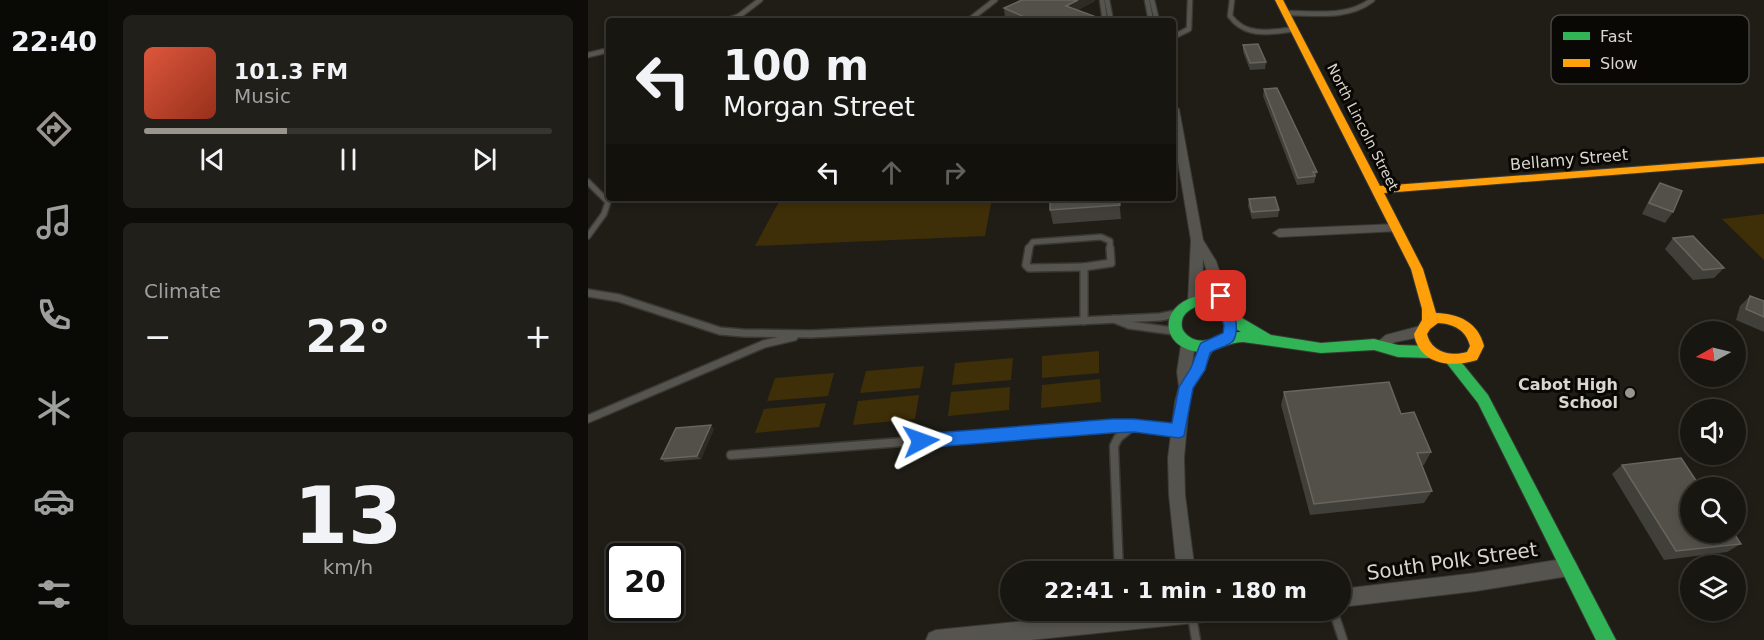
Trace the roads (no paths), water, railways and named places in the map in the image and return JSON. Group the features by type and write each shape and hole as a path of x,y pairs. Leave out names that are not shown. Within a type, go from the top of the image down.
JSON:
{"street":[{"name":"North Lincoln Street","path":"1283,6 1417,269 1445,318"},
{"path":"1176,124 1197,240 1194,303"},
{"name":"Bellamy Street","path":"1377,190 1764,160"},
{"path":"1279,233 1396,228"},
{"path":"1197,240 1210,261 1231,326 1227,338"},
{"name":"North Lincoln Street","path":"1417,269 1429,309 1424,325"},
{"path":"1267,339 1257,331 1227,316 1217,307 1194,303 1176,314 1173,325 1174,331 1188,345 1206,347 1227,338 1267,339 1285,344 1323,348 1381,345 1398,351 1423,350 1459,361 1483,399 1606,640"},
{"path":"1381,345 1389,338 1413,334 1424,325 1445,318 1465,325 1475,336 1477,350 1459,361"},
{"path":"1424,325 1421,342 1430,352"},
{"path":"1185,561 1177,495 1176,458 1186,387 1188,345"},
{"path":"1186,387 1197,370 1206,347"},
{"name":"South Polk Street","path":"1351,597 1476,582 1569,567"},
{"path":"936,640 983,638 1090,621"}],"lane":[{"path":"733,18 760,0"},
{"path":"972,18 994,0"},
{"path":"1102,0 1105,18"},
{"path":"1107,0 1110,18"},
{"path":"1147,0 1150,18"},
{"path":"1152,0 1156,18"},
{"path":"1176,35 1189,29 1190,0"},
{"path":"1233,0 1230,16 1239,28 1249,31 1295,29"},
{"path":"1283,6 1344,13 1360,9 1372,0"},
{"path":"588,55 606,51"},
{"path":"588,182 606,200"},
{"path":"588,237 604,214 607,201"},
{"path":"1101,237 1110,241 1111,263 1084,267 1029,268 1026,265 1029,245 1033,242 1101,237"},
{"path":"1084,267 1084,321"},
{"path":"588,293 619,298 720,331 811,334 1084,321 1114,319 1130,315 1169,316 1176,314"},
{"path":"1114,319 1129,325 1174,331"},
{"path":"588,419 764,344 811,334"},
{"path":"731,455 1134,425 1179,431"},
{"path":"1119,561 1114,446 1118,438 1134,425"},
{"path":"1192,621 1196,640"},
{"path":"1337,621 1343,640"}],"place":[{"name":"Cabot High School","path":"1630,393"}]}
